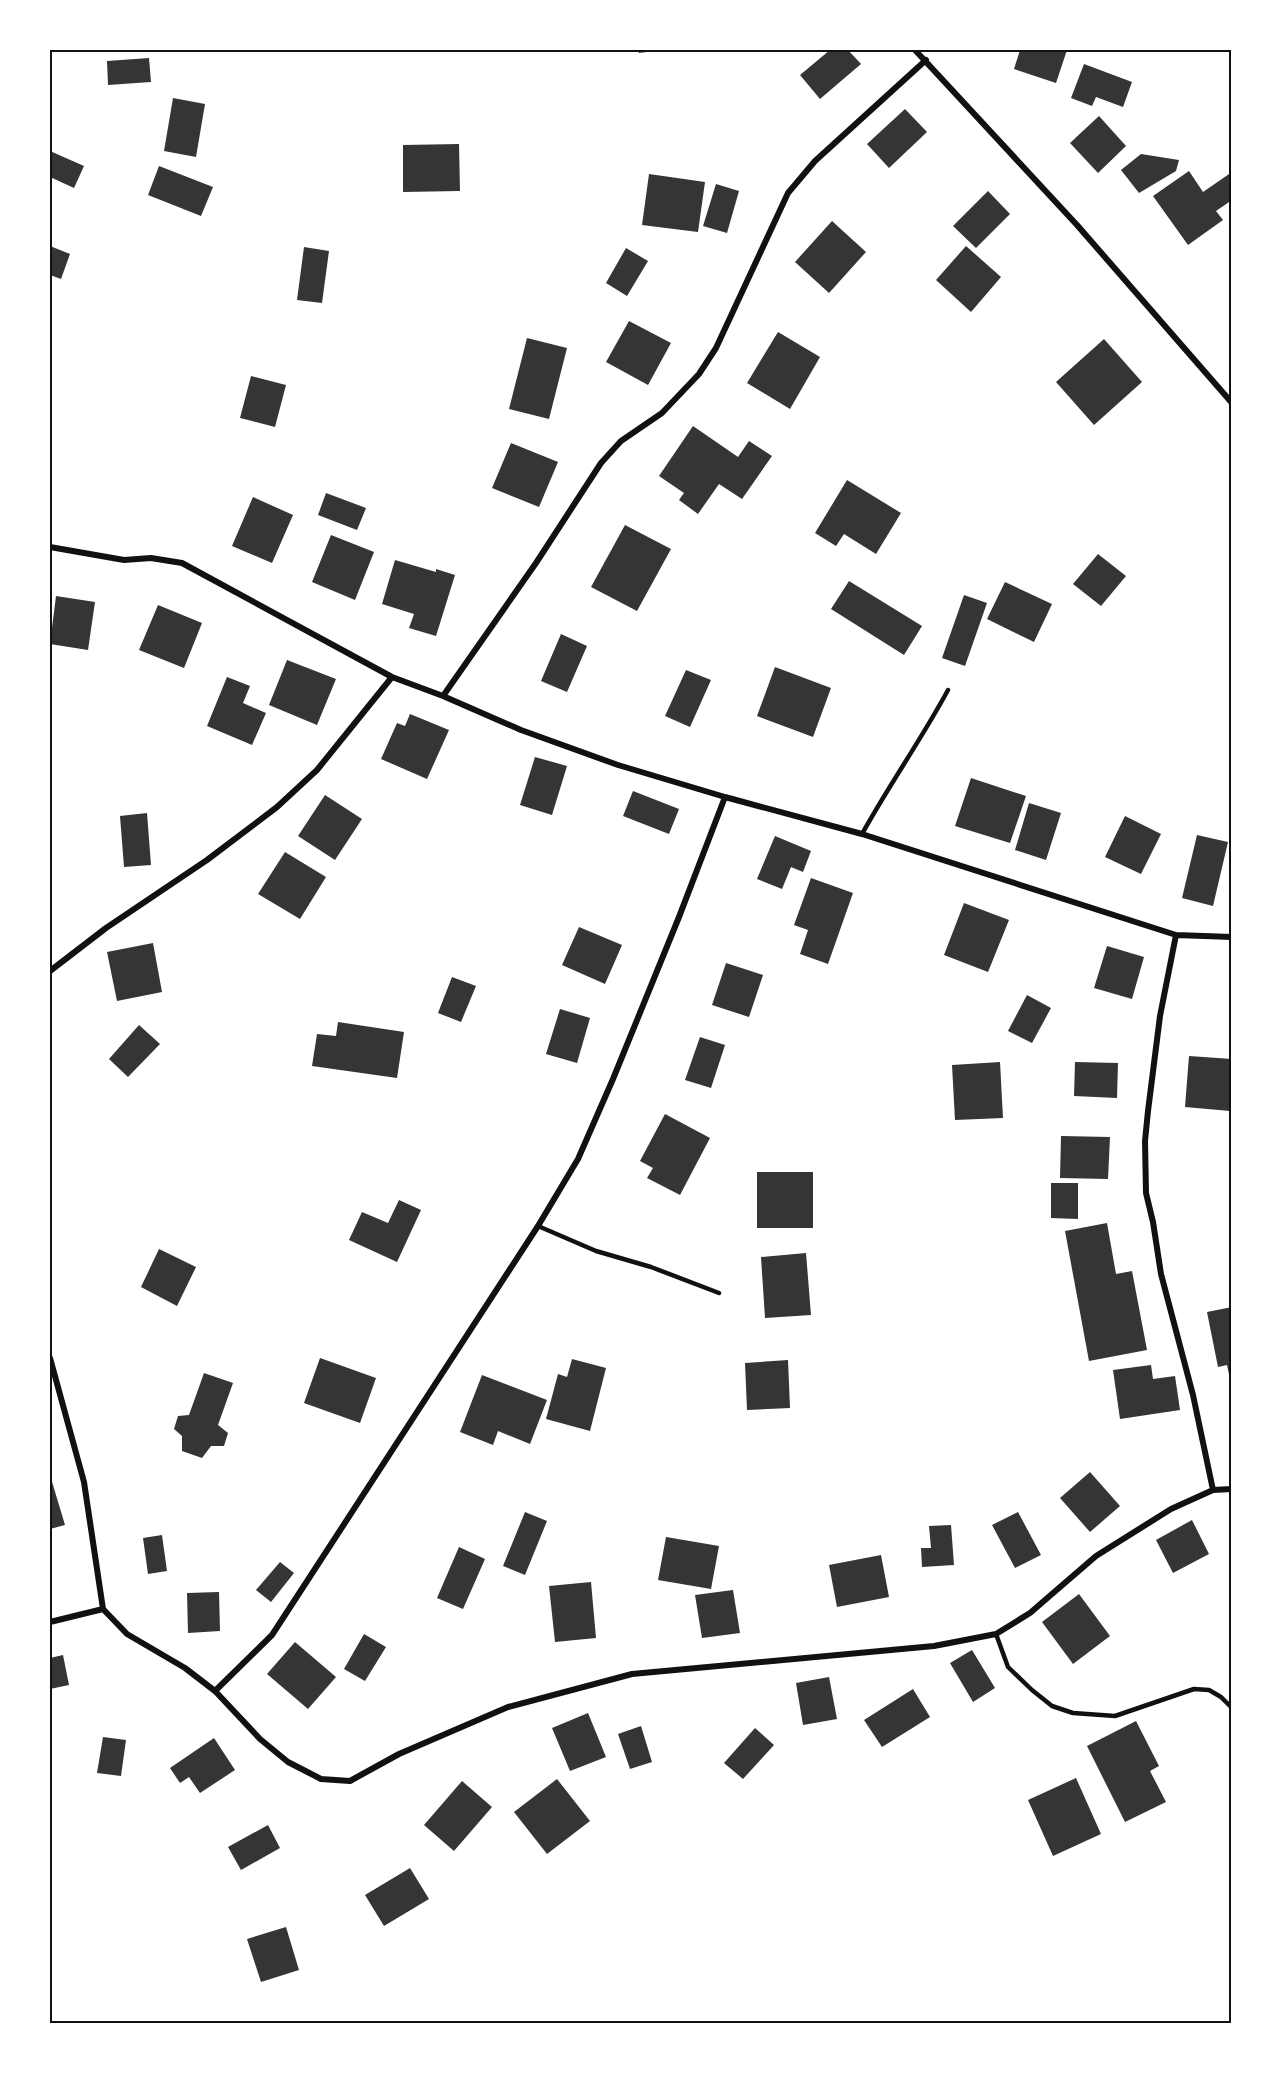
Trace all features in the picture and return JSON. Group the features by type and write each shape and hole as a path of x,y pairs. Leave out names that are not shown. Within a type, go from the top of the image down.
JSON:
{"street":[{"path":"915,50 1077,225 1232,403"},
{"path":"443,696 536,563 601,463 621,441 662,413 699,375 716,348 788,193 815,161 926,60"},
{"path":"50,547 124,560 151,558 182,563 392,677 542,738 618,765 862,834 1176,935 1232,937"},
{"path":"50,971 106,928 207,860 278,807 316,770 392,677"},
{"path":"215,1691 272,1635 381,1471 538,1226 578,1159 679,917 725,797"},
{"path":"1176,935 1160,1016 1148,1111 1145,1141 1146,1193 1161,1274 1193,1395 1213,1490"},
{"path":"50,1358 84,1482 103,1609 128,1634 185,1668 215,1691 260,1739 288,1762 321,1779 350,1781 399,1754 508,1707 632,1674 934,1646 996,1634 1030,1613 1096,1556 1171,1509 1213,1490 1232,1489"},
{"path":"50,1622 103,1609"}],"lane":[{"path":"862,834 882,797 924,735 948,690"},
{"path":"538,1226 596,1251 651,1267 718,1293"},
{"path":"996,1634 1008,1667 1052,1706 1073,1713 1115,1716 1194,1689 1209,1690 1221,1697 1232,1708"}],"building":[{"path":"638,50 654,50 654,51 639,53"},
{"path":"830,50 848,50 861,64 820,99 800,75"},
{"path":"1020,50 1067,50 1056,83 1014,69"},
{"path":"149,58 151,82 108,85 107,61"},
{"path":"1084,64 1132,82 1123,107 1096,97 1092,106 1071,98"},
{"path":"173,98 205,104 196,157 164,151"},
{"path":"905,109 927,132 889,168 867,144"},
{"path":"1099,116 1126,146 1098,173 1070,143"},
{"path":"459,144 460,191 403,192 403,145"},
{"path":"50,151 84,166 74,188 50,177"},
{"path":"1141,154 1179,160 1176,171 1139,193 1121,170"},
{"path":"159,166 213,187 201,216 148,195"},
{"path":"1189,171 1203,192 1232,172 1232,200 1216,211 1223,220 1188,245 1153,196"},
{"path":"649,174 705,182 698,232 642,225"},
{"path":"716,184 739,191 727,233 703,226"},
{"path":"988,191 1010,214 976,248 953,226"},
{"path":"832,221 866,252 829,293 795,262"},
{"path":"50,246 70,254 61,279 50,275"},
{"path":"966,246 1001,277 971,312 936,280"},
{"path":"304,247 329,251 322,303 297,300"},
{"path":"626,248 648,261 627,296 606,283"},
{"path":"629,321 671,343 648,385 606,362"},
{"path":"778,332 820,357 790,409 747,383"},
{"path":"527,338 567,348 549,419 509,409"},
{"path":"1104,339 1142,382 1094,425 1056,382"},
{"path":"251,376 286,385 275,427 240,418"},
{"path":"693,426 738,457 749,441 772,456 742,499 719,484 698,514 679,500 684,493 659,476"},
{"path":"511,443 558,462 539,507 492,488"},
{"path":"847,480 901,513 876,554 844,534 836,546 815,533"},
{"path":"326,493 366,508 357,530 318,515"},
{"path":"253,497 293,515 272,563 232,546"},
{"path":"625,525 671,549 637,611 591,587"},
{"path":"331,535 374,552 355,600 312,582"},
{"path":"1098,554 1126,576 1101,606 1073,584"},
{"path":"395,560 455,575 436,636 409,628 414,614 382,604"},
{"path":"849,581 922,626 904,655 831,609"},
{"path":"1005,582 1052,604 1034,642 987,619"},
{"path":"964,595 987,603 965,666 942,658"},
{"path":"56,596 95,602 88,650 50,644"},
{"path":"158,605 202,623 184,668 139,650"},
{"path":"561,634 587,646 567,692 541,681"},
{"path":"287,660 336,679 317,725 269,705"},
{"path":"775,667 831,688 813,737 757,716"},
{"path":"686,670 711,680 690,727 665,716"},
{"path":"227,677 250,686 243,703 266,713 252,745 207,726"},
{"path":"410,714 449,730 427,779 381,759 397,723 405,726"},
{"path":"535,757 567,766 552,815 520,805"},
{"path":"971,778 1026,796 1010,843 955,826"},
{"path":"633,791 679,809 669,834 623,816"},
{"path":"325,795 362,819 335,860 298,836"},
{"path":"1029,803 1061,813 1046,860 1015,850"},
{"path":"147,813 151,865 124,867 120,816"},
{"path":"1125,816 1161,834 1141,874 1105,857"},
{"path":"1197,835 1228,842 1213,906 1182,898"},
{"path":"775,836 811,851 803,872 791,867 782,889 757,879"},
{"path":"285,852 326,877 300,919 258,894"},
{"path":"811,878 853,893 828,964 800,954 808,930 794,925"},
{"path":"964,903 1009,920 988,972 944,955"},
{"path":"579,927 622,945 605,984 562,965"},
{"path":"153,943 162,992 117,1001 107,952"},
{"path":"1107,946 1144,957 1132,999 1094,988"},
{"path":"726,963 763,975 749,1017 712,1005"},
{"path":"452,977 476,986 461,1022 438,1013"},
{"path":"1027,995 1051,1008 1032,1043 1008,1031"},
{"path":"560,1009 590,1018 577,1063 546,1054"},
{"path":"338,1022 404,1032 397,1078 312,1066 317,1034 336,1036"},
{"path":"139,1025 160,1044 128,1077 109,1059"},
{"path":"700,1037 725,1045 711,1088 685,1080"},
{"path":"1189,1056 1232,1059 1230,1111 1185,1107"},
{"path":"1000,1062 1003,1118 955,1120 952,1065"},
{"path":"1075,1062 1118,1063 1117,1098 1074,1096"},
{"path":"665,1114 710,1138 680,1195 647,1178 653,1168 640,1161"},
{"path":"1061,1136 1110,1137 1108,1179 1060,1178"},
{"path":"757,1172 813,1172 813,1228 757,1228"},
{"path":"1051,1183 1078,1183 1078,1219 1051,1218"},
{"path":"399,1200 421,1210 397,1262 349,1240 362,1212 388,1223"},
{"path":"1107,1223 1116,1274 1132,1271 1147,1350 1089,1361 1065,1231"},
{"path":"159,1249 196,1267 177,1306 141,1287"},
{"path":"806,1253 811,1315 765,1318 761,1257"},
{"path":"1232,1307 1231,1384 1227,1365 1218,1367 1207,1312"},
{"path":"320,1358 376,1378 360,1423 304,1403"},
{"path":"572,1359 606,1368 590,1431 546,1419 558,1374 567,1377"},
{"path":"788,1360 790,1408 747,1410 745,1363"},
{"path":"1151,1365 1153,1379 1175,1376 1180,1410 1120,1419 1113,1370"},
{"path":"204,1373 233,1383 218,1425 228,1433 224,1446 211,1446 202,1458 182,1451 182,1436 174,1429 178,1416 189,1415"},
{"path":"482,1375 547,1400 530,1444 498,1431 493,1445 460,1432"},
{"path":"1090,1472 1120,1506 1090,1532 1060,1498"},
{"path":"50,1475 65,1525 50,1529"},
{"path":"525,1512 547,1521 525,1575 503,1566"},
{"path":"1018,1512 1041,1555 1015,1568 992,1525"},
{"path":"1192,1520 1209,1554 1173,1573 1156,1540"},
{"path":"951,1525 954,1565 922,1567 921,1548 931,1548 929,1526"},
{"path":"162,1535 167,1571 148,1574 143,1538"},
{"path":"666,1537 719,1546 711,1589 658,1580"},
{"path":"459,1547 485,1559 463,1609 437,1598"},
{"path":"881,1555 889,1597 837,1607 829,1565"},
{"path":"280,1562 294,1573 271,1602 256,1590"},
{"path":"591,1582 596,1638 555,1642 549,1586"},
{"path":"733,1590 740,1633 702,1638 695,1595"},
{"path":"219,1592 220,1631 188,1633 187,1593"},
{"path":"1079,1594 1110,1636 1073,1664 1042,1622"},
{"path":"364,1634 386,1647 365,1681 344,1669"},
{"path":"295,1642 336,1677 308,1709 267,1674"},
{"path":"972,1650 995,1688 973,1702 950,1663"},
{"path":"63,1655 69,1685 50,1689 50,1658"},
{"path":"829,1677 837,1719 803,1725 796,1683"},
{"path":"913,1689 930,1717 882,1747 864,1720"},
{"path":"588,1713 606,1757 570,1771 552,1728"},
{"path":"1136,1721 1159,1766 1150,1771 1166,1802 1125,1822 1087,1746"},
{"path":"641,1726 652,1762 630,1769 618,1734"},
{"path":"755,1728 774,1745 743,1779 724,1763"},
{"path":"103,1737 126,1740 121,1776 97,1773"},
{"path":"214,1738 235,1770 200,1793 189,1777 180,1783 170,1768"},
{"path":"1076,1778 1101,1834 1053,1856 1028,1800"},
{"path":"557,1779 590,1821 547,1854 514,1812"},
{"path":"462,1781 492,1807 454,1851 424,1825"},
{"path":"268,1825 280,1848 241,1870 228,1847"},
{"path":"410,1868 429,1899 384,1926 365,1895"},
{"path":"286,1927 299,1970 261,1982 247,1939"}]}
